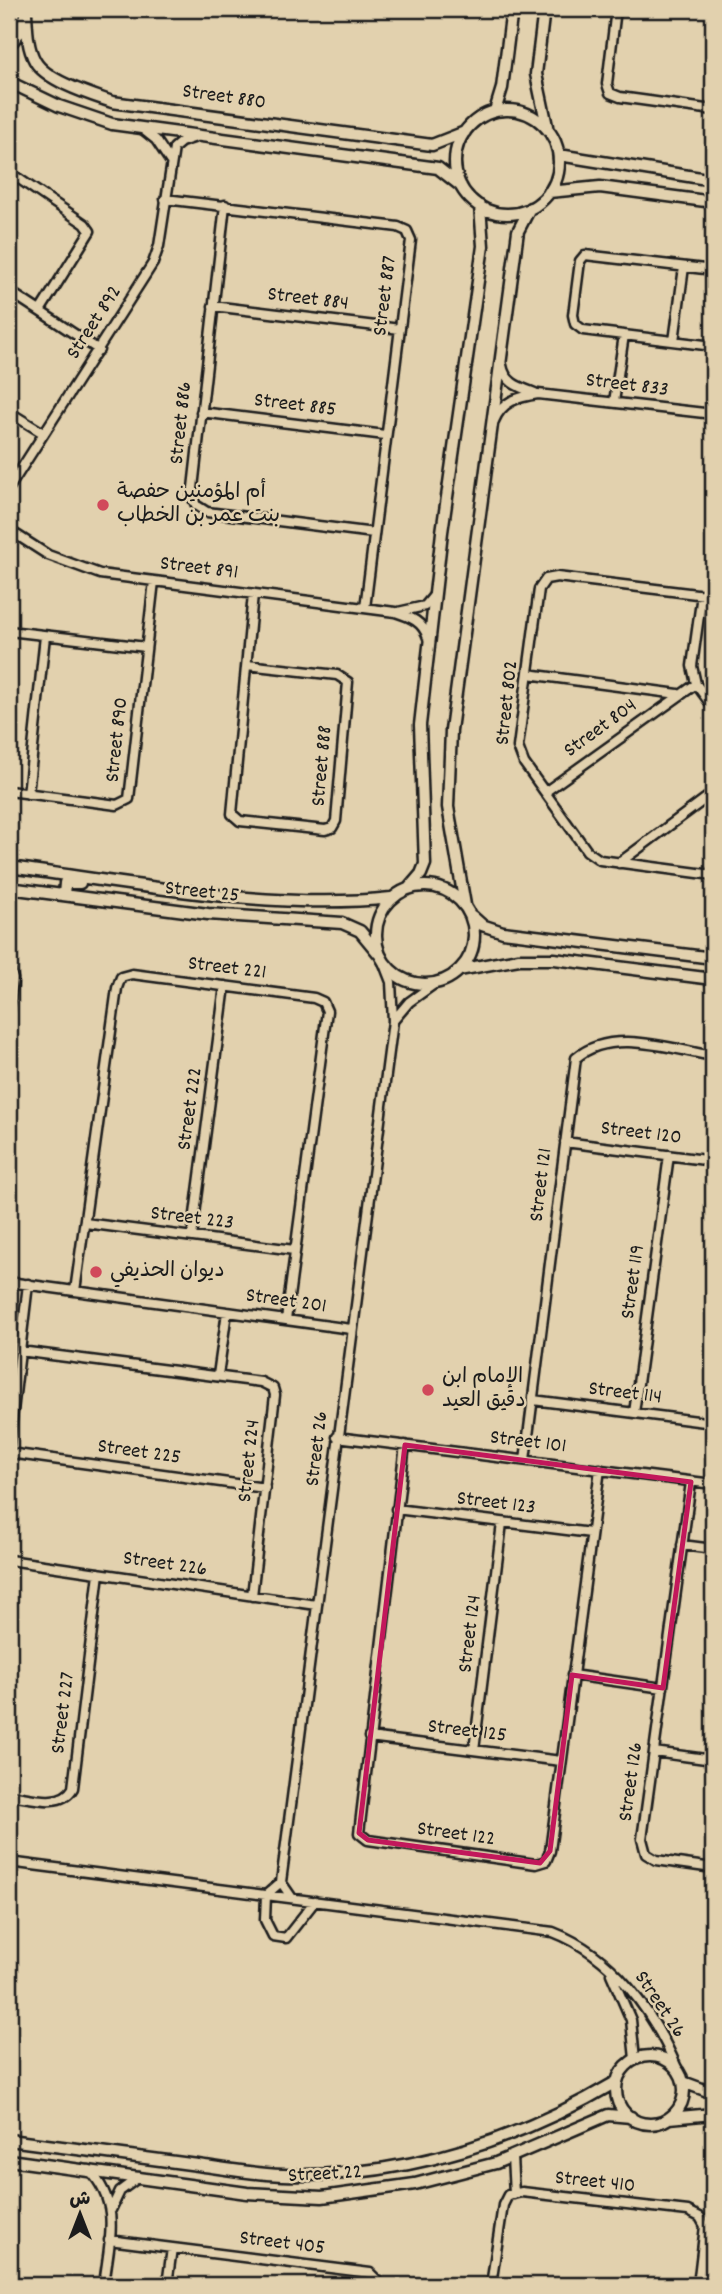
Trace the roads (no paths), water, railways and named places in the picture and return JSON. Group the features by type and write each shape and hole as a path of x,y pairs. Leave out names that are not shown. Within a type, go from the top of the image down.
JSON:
{"street":[{"path":"495,111 502,88 512,9"},
{"path":"459,970 473,943 454,857 447,775 518,231 530,208 549,192 558,175 559,155 548,130 536,74 544,9"},
{"path":"616,9 607,84 610,93 620,97 713,110"},
{"path":"9,46 19,33 26,11"},
{"name":"Street 880","path":"26,11 28,38 36,63 78,90 112,102 432,145 465,132"},
{"name":"Street 880","path":"9,82 59,106 112,124 438,168 461,187"},
{"path":"530,208 504,214 480,206 461,187 455,159 465,132 478,119 495,111 524,113 548,130"},
{"path":"141,128 156,140 170,161"},
{"path":"170,161 174,148 181,142 201,136"},
{"path":"559,155 713,180"},
{"name":"Street 892","path":"9,488 153,263 159,246 170,161"},
{"path":"9,172 85,224 90,231 40,311"},
{"path":"549,192 600,187 713,202"},
{"name":"Street 887","path":"165,199 398,227 407,231 411,240 365,608"},
{"name":"Street 886","path":"225,205 192,497 196,505 207,512 374,533"},
{"path":"438,982 408,981 382,959 375,934 379,914 391,898 409,888 421,874 425,864 421,724 483,246 480,206"},
{"path":"713,270 593,254 582,258 573,315 575,324 583,330 713,346"},
{"path":"674,341 684,267"},
{"path":"9,290 99,350"},
{"name":"Street 884","path":"213,306 400,329"},
{"path":"614,402 624,335"},
{"name":"Street 833","path":"501,355 504,374 514,385 538,394 713,414"},
{"name":"Street 833","path":"490,430 504,404 538,394"},
{"path":"9,412 43,433"},
{"name":"Street 885","path":"201,412 385,435"},
{"name":"Street 891","path":"9,530 48,555 100,574 395,612 414,618 426,629 431,647"},
{"name":"Street 802","path":"713,596 557,577 546,579 539,589 519,754 587,852 600,860 713,875"},
{"name":"Street 890","path":"9,791 117,805 129,799 154,581"},
{"name":"Street 888","path":"247,665 337,675 348,682 336,821 332,828 325,830 240,821 233,817 253,594"},
{"name":"Street 891","path":"395,612 425,606 436,594"},
{"path":"702,594 692,666 696,684 713,707"},
{"path":"9,632 146,648"},
{"path":"28,794 45,636"},
{"name":"Street 804","path":"528,674 678,694"},
{"name":"Street 804","path":"545,792 678,694 696,684"},
{"path":"619,863 713,793"},
{"name":"Street 25","path":"9,867 253,897 358,902 391,898"},
{"path":"64,895 62,888 68,881 160,893 173,888"},
{"path":"409,888 429,885 449,892 482,925 503,932 713,958"},
{"name":"Street 25","path":"9,888 208,914 342,923 360,931 382,959"},
{"name":"Street 26","path":"281,1882 393,1021 391,982 382,959"},
{"path":"393,1021 409,1002 459,970 519,959 554,959 713,979"},
{"path":"9,967 13,979 9,1011"},
{"name":"Street 221","path":"75,1291 118,982 121,977 132,974 314,998 326,1006 286,1320"},
{"name":"Street 222","path":"192,1237 225,986"},
{"name":"Street 121","path":"525,1460 576,1058 589,1046 608,1042 713,1056"},
{"name":"Street 120","path":"565,1142 713,1161"},
{"name":"Street 119","path":"634,1413 669,1155"},
{"name":"Street 223","path":"85,1223 294,1250"},
{"name":"Street 201","path":"9,1282 351,1329"},
{"path":"9,1445 28,1284"},
{"path":"218,1375 227,1312"},
{"name":"Street 224","path":"20,1351 218,1375 261,1382 273,1388 275,1395 252,1596"},
{"name":"Street 114","path":"533,1400 713,1423"},
{"name":"Street 101","path":"337,1437 713,1484"},
{"name":"Street 122","path":"405,1445 357,1825 362,1837 368,1840 536,1864 546,1861 550,1851 600,1469"},
{"name":"Street 225","path":"9,1453 265,1488"},
{"name":"Street 126","path":"691,1482 642,1839 646,1854 656,1860 713,1868"},
{"name":"Street 123","path":"396,1509 591,1533"},
{"name":"Street 124","path":"474,1750 502,1523"},
{"path":"682,1545 713,1549"},
{"name":"Street 226","path":"9,1560 316,1605"},
{"name":"Street 227","path":"9,1795 57,1801 69,1795 73,1788 99,1573"},
{"path":"572,1675 663,1688"},
{"name":"Street 125","path":"369,1737 561,1761"},
{"path":"654,1752 713,1760"},
{"name":"Street 26","path":"9,1862 553,1933 581,1943 608,1965 642,2004 665,2040 677,2068"},
{"path":"292,1898 281,1882 266,1895 267,1928 273,1936 282,1939 289,1935 315,1901"},
{"name":"Street 26","path":"608,1965 631,2020 635,2059"},
{"path":"668,2118 677,2111 683,2097 683,2082 677,2068 664,2059 650,2056 635,2059 622,2068 616,2082 616,2097 622,2111 631,2117 650,2124 668,2118 713,2114"},
{"name":"Street 22","path":"9,2140 282,2175 365,2171 406,2165 489,2143 529,2128 616,2082"},
{"path":"683,2082 713,2093"},
{"name":"Street 22","path":"9,2160 270,2195 322,2197 415,2184 512,2157 608,2115 631,2117"},
{"path":"491,2285 503,2205 509,2195 514,2194 512,2157"},
{"path":"89,2170 108,2193 111,2210 104,2285"},
{"path":"111,2210 120,2191 139,2177"},
{"name":"Street 410","path":"514,2194 522,2192 688,2211 700,2217 705,2226 698,2285"},
{"name":"Street 405","path":"109,2240 370,2273 382,2285"},
{"path":"167,2285 172,2248"}],"place":[{"name":"أم المؤمنين حفصة بنت عمر بن الخطاب","path":"103,505"},
{"name":"ديوان الحذيفي","path":"96,1272"},
{"name":"الإمام ابن دقيق العيد","path":"428,1390"}]}
